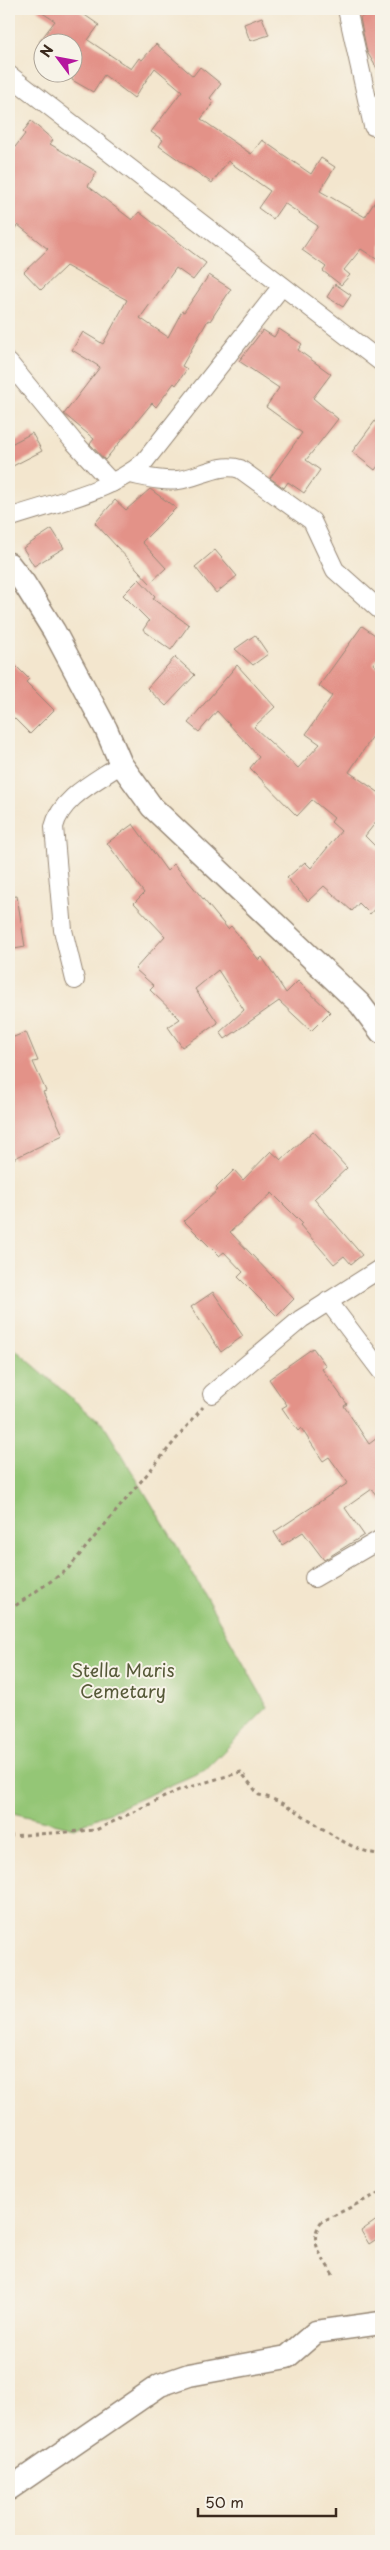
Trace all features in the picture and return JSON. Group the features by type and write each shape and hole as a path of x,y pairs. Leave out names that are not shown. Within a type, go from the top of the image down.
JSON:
{"street":[{"path":"348,9 373,126"},
{"path":"9,75 381,362"},
{"path":"9,518 112,483 130,474 144,462 282,286"},
{"path":"9,363 73,441 112,483"},
{"path":"130,474 170,481 185,479 226,467 240,469 312,521 335,570 381,611"},
{"path":"9,564 24,583 54,631 106,729 121,764 152,807 360,1004 381,1032"},
{"path":"75,980 63,930 54,827 64,805 121,764"},
{"path":"212,1394 301,1319 381,1268"},
{"path":"328,1301 381,1371"},
{"path":"314,1578 381,1539"},
{"path":"9,2489 160,2385 189,2375 287,2358 316,2332 381,2323"}],"path":[{"path":"9,1610 67,1570 212,1394"},
{"path":"9,1836 96,1830 179,1790 241,1772 258,1795 274,1798 304,1815 333,1835 370,1853 381,1854"},
{"path":"333,2275 315,2243 316,2228 321,2222 381,2192"}],"green space":[{"name":"Stella Maris Cemetary","path":"9,1344 105,1427 177,1546 268,1707 205,1770 74,1828 9,1812"}],"building":[{"path":"36,9 76,9 99,25 88,40 131,69 139,58 142,60 156,44 193,76 200,67 221,84 210,98 214,102 201,119 251,154 262,140 311,174 321,158 335,167 320,191 365,217 381,192 381,262 361,249 344,270 350,275 341,285 323,271 326,267 302,250 318,226 284,203 273,219 258,208 270,191 228,161 212,183 159,146 163,140 151,132 182,91 155,68 134,98 104,75 93,92 76,82 82,82 82,32 47,32 55,21"},
{"path":"375,9 381,9 381,75 367,52 360,18"},
{"path":"262,17 269,35 250,41 244,24"},
{"path":"31,121 53,140 50,144 97,172 88,186 132,220 139,212 206,263 193,280 176,268 140,318 168,337 182,311 184,312 209,275 231,289 210,321 208,320 182,366 187,369 176,385 174,383 156,407 152,403 105,460 90,444 94,439 64,414 100,367 72,350 83,332 103,344 127,300 66,266 41,290 24,272 48,249 18,225 9,235 9,155 25,134 23,132"},
{"path":"335,284 351,295 343,307 327,297"},
{"path":"279,329 302,344 298,350 331,374 313,398 338,419 306,460 320,470 304,493 288,482 284,488 270,478 302,433 266,407 279,388 239,361 263,330 274,337"},
{"path":"381,413 381,462 375,470 352,452"},
{"path":"32,433 42,451 9,468 9,445"},
{"path":"150,489 176,508 142,542 166,568 150,583 95,523 115,500 126,510"},
{"path":"52,529 64,548 34,566 23,548"},
{"path":"215,550 237,576 216,593 195,567"},
{"path":"139,579 155,596 153,599 189,625 171,650 143,630 149,621 123,595"},
{"path":"362,626 381,639 381,652 373,664 381,670 381,724 349,772 381,794 381,816 365,836 381,852 381,901 370,914 359,903 352,911 324,886 308,901 287,878 305,862 311,868 341,831 331,822 334,818 312,800 297,816 250,768 259,757 217,711 199,732 188,723 237,665 275,707 254,727 298,768 320,744 306,734 332,696 319,686"},
{"path":"255,635 268,654 253,665 235,649"},
{"path":"175,657 195,675 166,706 147,688"},
{"path":"9,659 29,679 26,682 54,710 30,734 9,713"},
{"path":"133,824 167,871 174,864 228,929 231,926 259,960 262,957 286,993 298,981 330,1012 311,1031 279,1001 225,1039 220,1032 244,1010 218,970 195,989 218,1023 182,1047 168,1027 180,1019 150,990 154,986 135,969 165,936 134,903 144,893 107,843"},
{"path":"17,896 25,947 9,950 9,897"},
{"path":"26,1032 38,1061 33,1062 46,1091 43,1092 63,1135 13,1159 9,1150 9,1039"},
{"path":"313,1131 347,1168 314,1199 362,1255 351,1264 344,1256 334,1264 300,1225 302,1223 272,1193 230,1232 294,1299 277,1316 238,1277 243,1272 224,1252 219,1256 184,1221 218,1190 216,1188 234,1170 243,1180 271,1151 281,1160"},
{"path":"213,1292 243,1336 221,1352 191,1307"},
{"path":"313,1348 326,1366 322,1369 347,1404 344,1406 369,1444 381,1435 381,1503 372,1489 345,1508 364,1535 324,1560 303,1532 282,1545 274,1532 348,1483 329,1457 323,1461 301,1428 298,1431 282,1408 287,1405 269,1379"},
{"path":"381,2217 381,2236 369,2244 361,2231"}]}
